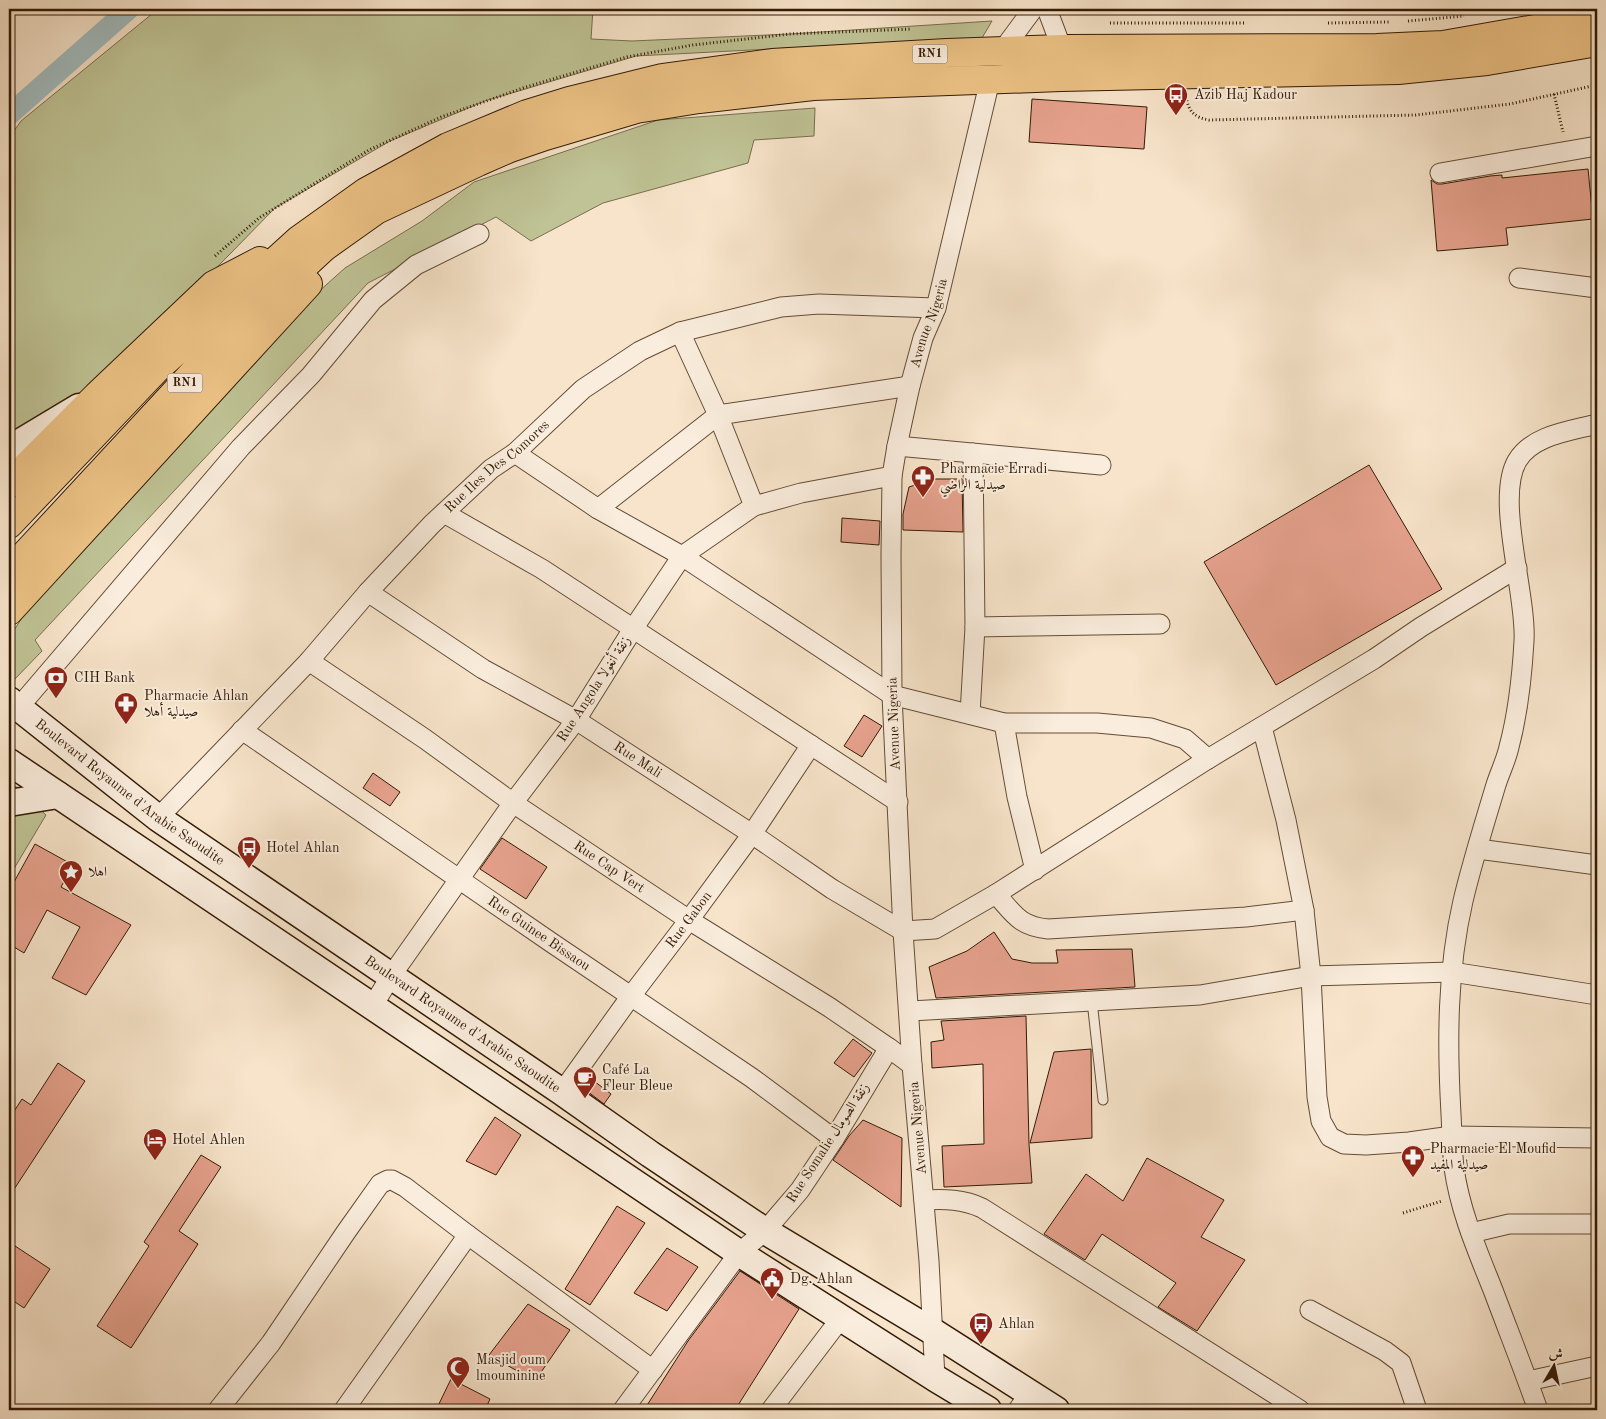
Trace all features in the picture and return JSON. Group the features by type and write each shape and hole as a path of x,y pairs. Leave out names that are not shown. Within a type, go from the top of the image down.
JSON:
{"highway":[{"name":"RN1","path":"9,524 156,369 299,240 366,192 448,147 527,114 569,101 662,78 772,63 1062,49 1358,48 1443,45 1552,26 1597,15"},
{"name":"RN1","path":"9,572 226,338 324,247 376,210 510,148 636,110 742,93 814,86 1061,77 1398,70 1487,61 1597,42"},
{"path":"9,611 376,210"},
{"path":"9,484 97,396 214,285 299,240"}],"main road":[{"path":"9,449 97,396"},
{"name":"Boulevard Royaume d'Arabie Saoudite","path":"14,703 158,818 337,941 765,1231 932,1331 1037,1405"},
{"path":"9,762 372,1008 739,1253 988,1410"},
{"path":"9,803 58,795"}],"street":[{"path":"1002,52 1033,9"},
{"path":"1047,9 1062,49"},
{"name":"Avenue Nigeria","path":"935,1378 924,1200 912,1066 910,1012 903,931 892,695 892,476 910,386 923,338 936,308 990,80"},
{"path":"1440,173 1597,146"},
{"path":"14,703 241,446 311,375 374,300 416,265 479,234"},
{"path":"1519,278 1597,288"},
{"name":"Rue Iles Des Comores","path":"158,818 309,662 368,592 444,513 491,469 515,453 584,390 640,351 680,332 781,307 819,304 936,308"},
{"path":"680,332 718,415 754,506"},
{"path":"598,509 718,415 910,386"},
{"path":"1538,1410 1471,1233 1459,1195 1454,1166 1449,1078 1452,972 1463,902 1496,785 1508,751 1519,695 1525,638 1523,605 1510,510 1510,487 1517,462 1533,445 1546,438 1597,424"},
{"path":"897,446 1101,465"},
{"path":"515,453 598,509 682,556 892,695 1004,723 1097,723 1151,728 1185,738 1208,759"},
{"path":"970,714 975,627 974,453"},
{"name":"Rue Angola زنقة أنغولا","path":"372,1008 391,976 459,879 513,803 576,720 633,629 682,556 754,506 801,493 892,476"},
{"path":"444,513 542,569 898,802"},
{"path":"903,931 935,929 996,894 1208,759 1374,659 1421,627 1517,568"},
{"name":"Rue Mali","path":"368,592 483,669 576,720 832,888 903,931"},
{"path":"975,627 1160,624"},
{"name":"Rue Cap Vert","path":"309,662 425,739 513,803 689,920 829,1007 912,1066"},
{"path":"1004,723 1017,797 1035,870"},
{"path":"1262,727 1286,820 1304,910 1317,1097 1321,1121 1330,1137 1344,1144 1366,1145 1452,1136 1597,1138"},
{"name":"Rue Guinee Bissaou","path":"242,730 752,1078 834,1139"},
{"name":"Rue Gabon","path":"562,1092 752,834 811,745"},
{"path":"1478,849 1597,865"},
{"path":"996,894 1020,920 1036,928 1048,929 1246,916 1304,910"},
{"path":"910,1012 1200,995 1310,976 1452,972 1597,995"},
{"name":"Rue Somalie زنقة الصومال","path":"623,1410 739,1253 765,1231 800,1190 834,1139 889,1048"},
{"path":"218,1410 271,1343 346,1232 384,1182 392,1180 405,1187 468,1236 653,1370"},
{"path":"924,1200 948,1199 973,1204 993,1215 1300,1410"},
{"path":"1471,1233 1509,1224 1597,1224"},
{"path":"344,1410 468,1236"},
{"path":"1310,1310 1385,1351 1400,1363 1416,1410"},
{"path":"773,1410 840,1318"},
{"path":"1528,1381 1597,1366"}],"lane":[{"path":"1092,1002 1103,1100"}],"path":[{"path":"1400,22 1468,15"},
{"path":"1323,22 1391,22"},
{"path":"1106,23 1254,23"},
{"path":"1180,74 1192,113 1198,118 1209,120 1416,115 1510,104 1597,85"},
{"path":"1554,94 1567,151"},
{"path":"1402,1212 1459,1195"}],"green space":[{"path":"158,9 593,9 591,39 632,41 790,34 992,21 982,38 636,56 485,101 390,141 275,208 135,351 25,436 9,444 9,138 21,121"},
{"path":"815,108 814,136 754,140 748,163 603,203 531,241 496,217 368,283 35,640 42,651 13,681 9,679 9,638 27,610 278,328 345,268 422,221 474,182 658,120"},
{"path":"9,780 46,815 9,877"}],"building":[{"path":"1032,99 1147,107 1144,149 1029,142"},
{"path":"1588,169 1593,219 1506,228 1508,245 1437,251 1431,180 1437,184 1442,184 1490,176 1502,175 1502,178"},
{"path":"1369,465 1442,589 1276,685 1204,562"},
{"path":"934,479 962,479 963,532 903,530 903,514 909,487"},
{"path":"842,518 880,521 879,545 841,542"},
{"path":"864,715 882,726 862,757 844,746"},
{"path":"373,773 400,792 390,806 363,788"},
{"path":"502,838 547,867 526,899 480,869"},
{"path":"35,844 73,865 61,887 131,925 86,995 52,978 80,927 47,910 24,953 9,944 9,891"},
{"path":"994,932 1012,959 1032,963 1058,963 1056,950 1132,949 1135,987 936,998 929,967 967,951"},
{"path":"1026,1016 1029,1144 1032,1183 944,1187 942,1146 984,1144 983,1064 932,1068 931,1042 944,1040 941,1021"},
{"path":"853,1039 872,1053 854,1077 834,1063"},
{"path":"1091,1049 1092,1138 1030,1143 1054,1052"},
{"path":"58,1063 85,1081 9,1197 9,1119 22,1099 31,1105"},
{"path":"594,1081 611,1094 604,1104 587,1091"},
{"path":"495,1117 521,1135 496,1175 466,1161"},
{"path":"863,1120 902,1138 901,1207 833,1160 849,1136"},
{"path":"201,1155 221,1167 179,1231 198,1244 131,1348 97,1326 149,1246 144,1242"},
{"path":"1147,1158 1224,1200 1201,1237 1245,1260 1197,1331 1158,1307 1176,1283 1102,1234 1085,1260 1044,1234 1086,1174 1123,1201"},
{"path":"617,1206 645,1223 590,1305 565,1289"},
{"path":"9,1242 50,1269 24,1308 9,1298"},
{"path":"667,1248 698,1267 667,1311 634,1293"},
{"path":"740,1271 799,1309 735,1410 644,1410 688,1341"},
{"path":"528,1304 570,1330 535,1381 489,1355"},
{"name":"Masjid oum lmouminine","path":"451,1379 490,1399 485,1410 436,1410"}],"waterway":[{"path":"9,115 129,9"}],"place":[{"name":"Azib Haj Kadour","path":"1176,116"},
{"name":"Pharmacie Erradi صيدلية الراضي","path":"923,498"},
{"name":"CIH Bank","path":"56,699"},
{"name":"Pharmacie Ahlan صيدلية أهلا","path":"126,725"},
{"name":"Hotel Ahlan","path":"249,869"},
{"name":"اهلا","path":"71,893"},
{"name":"Café La Fleur Bleue","path":"585,1099"},
{"name":"Hotel Ahlen","path":"155,1161"},
{"name":"Pharmacie El Moufid صيدلية المفيد","path":"1413,1178"},
{"name":"Dg. Ahlan","path":"772,1300"},
{"name":"Ahlan","path":"981,1345"},
{"name":"Masjid oum lmouminine","path":"458,1389"}]}
